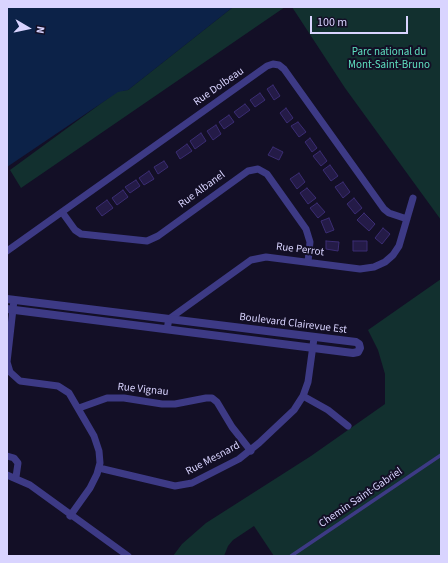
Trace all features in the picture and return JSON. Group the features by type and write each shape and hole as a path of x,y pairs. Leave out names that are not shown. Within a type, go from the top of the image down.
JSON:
{"street":[{"name":"Rue Dolbeau","path":"7,251 267,66 275,64 284,70 383,208 389,213 407,219"},
{"name":"Rue Albanel","path":"62,212 75,230 81,234 148,241 158,236 248,171 258,169 267,174 306,229 310,242 308,262"},
{"name":"Rue Perrot","path":"168,319 251,260 266,257 360,269 374,267 394,255 399,246 413,198"},
{"name":"Boulevard Clairevue Est","path":"10,310 356,353 360,348 357,342 314,338 11,299"},
{"path":"11,299 7,366 14,377 20,381 54,386 64,389 71,395 98,447 99,468 92,485 70,516"},
{"path":"167,329 168,319"},
{"name":"Rue Mesnard","path":"99,468 166,486 179,486 197,481 239,459 251,451 294,410 303,396 308,382 314,338"},
{"path":"303,396 328,410 348,426"},
{"name":"Rue Vignau","path":"79,408 107,398 124,398 162,404 175,404 212,398 219,404 232,426 251,451"},
{"path":"7,456 14,458 18,463 16,477"},
{"path":"7,474 16,477 37,490 70,516 128,556"}],"lane":[{"name":"Chemin Saint-Gabriel","path":"291,556 441,456"}],"green space":[{"path":"233,7 285,7 21,188 10,170 118,91 128,90"},
{"name":"Parc national du Mont-Saint-Bruno","path":"292,7 441,7 441,220 345,88"},
{"path":"441,279 441,556 274,556 254,526 233,540 228,546 224,556 173,556 182,544 206,523 311,456 385,404 385,374 378,350 368,330"}],"water":[{"path":"7,7 233,7 128,90 118,92 7,167"}],"building":[{"path":"273,85 280,96 274,100 267,89"},
{"path":"260,93 265,100 255,107 250,100"},
{"path":"245,104 250,110 239,118 234,112"},
{"path":"286,108 293,118 287,123 280,113"},
{"path":"229,115 234,122 224,129 219,122"},
{"path":"298,122 306,132 299,137 291,126"},
{"path":"216,125 221,134 213,140 207,131"},
{"path":"201,133 206,141 195,149 190,141"},
{"path":"310,138 317,148 312,152 305,142"},
{"path":"187,144 192,151 180,159 176,152"},
{"path":"273,147 283,152 279,160 268,155"},
{"path":"320,151 327,161 321,166 313,156"},
{"path":"164,161 168,167 158,174 154,167"},
{"path":"330,165 338,176 331,181 323,170"},
{"path":"149,171 154,179 144,185 139,178"},
{"path":"299,173 305,182 297,189 290,179"},
{"path":"136,180 140,186 130,193 125,187"},
{"path":"343,182 350,192 343,198 335,187"},
{"path":"307,188 316,198 308,204 300,193"},
{"path":"123,190 128,197 117,205 112,198"},
{"path":"354,198 362,208 355,214 347,204"},
{"path":"107,200 113,208 102,216 96,208"},
{"path":"317,203 325,212 318,218 310,208"},
{"path":"364,213 375,224 369,231 357,220"},
{"path":"329,218 334,230 326,233 321,221"},
{"path":"383,228 390,234 382,244 375,238"},
{"path":"326,241 339,242 338,251 326,249"},
{"path":"353,241 367,241 367,251 353,251"}]}
